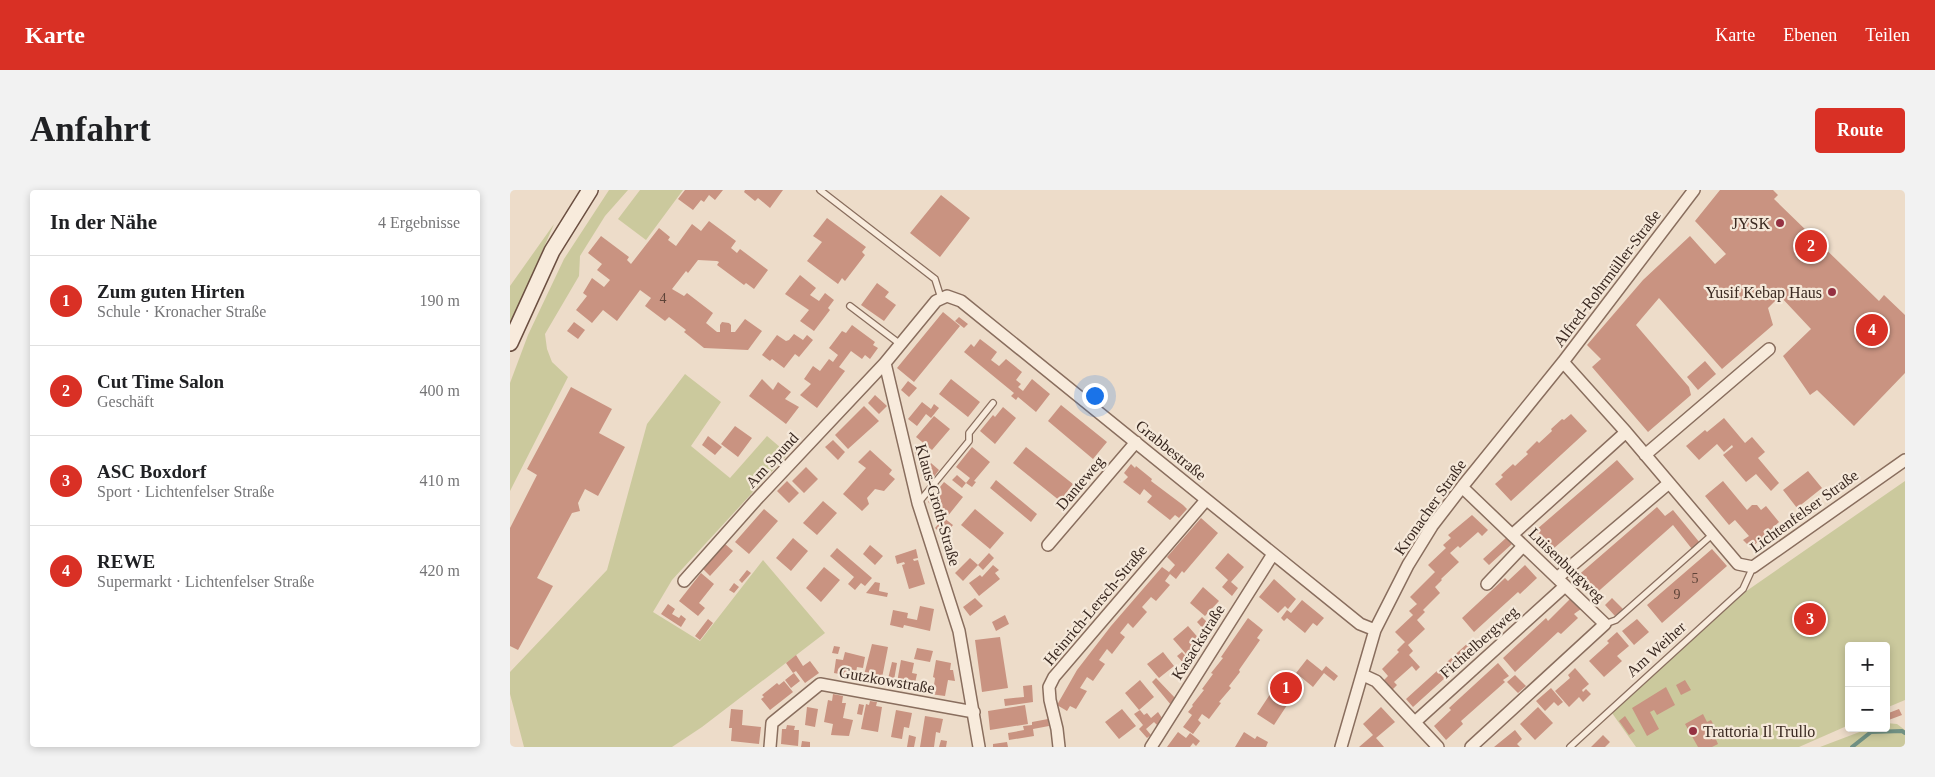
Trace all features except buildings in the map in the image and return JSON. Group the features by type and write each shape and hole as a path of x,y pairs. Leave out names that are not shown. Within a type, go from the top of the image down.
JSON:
{"main road":[{"path":"510,343 552,251 590,190"}],"street":[{"name":"Alfred-Rohrmüller-Straße","path":"1564,362 1694,190"},
{"path":"884,363 936,301 944,297"},
{"name":"Grabbestraße","path":"944,297 961,301 1360,624 1375,630"},
{"path":"1645,455 1769,349"},
{"name":"Lichtenfelser Straße","path":"1564,362 1738,564 1753,567 1905,460"},
{"name":"Kronacher Straße","path":"1341,747 1375,630 1408,565 1432,526 1564,362"},
{"name":"Klaus-Groth-Straße","path":"884,363 918,503 959,631 979,747"},
{"name":"Am Spund","path":"684,581 756,500 884,363"},
{"path":"1512,535 1626,432"},
{"name":"Danteweg","path":"1048,544 1136,442"},
{"name":"Fichtelbergweg","path":"1415,722 1561,582 1669,483"},
{"name":"Luisenburgweg","path":"1462,487 1605,624 1471,747"},
{"name":"Heinrich-Lersch-Straße","path":"1059,747 1049,688 1054,677 1206,500"},
{"path":"1487,584 1523,546"},
{"name":"Kasackstraße","path":"1151,747 1273,554"},
{"path":"1363,675 1376,681 1438,747"},
{"name":"Gutzkowstraße","path":"770,747 772,723 820,684 974,712"}],"lane":[{"path":"820,190 935,279 944,297"},
{"path":"850,306 900,344"},
{"path":"918,503 969,441 969,433 993,403"},
{"path":"1605,624 1616,620 1713,534"},
{"name":"Am Weiher","path":"1570,747 1743,589 1753,567"}],"shaded area":[{"path":"609,190 628,190 605,216 580,256 579,276 545,334 547,349 552,362 568,377 510,491 510,383 528,335 564,259"},
{"path":"640,190 683,190 646,240 618,219"},
{"path":"554,224 510,326 510,286"},
{"path":"685,374 721,402 691,446 730,478 767,436 788,454 672,580 653,612 700,641 763,560 825,633 702,727 672,747 524,747 510,694 510,672 607,570 647,424"},
{"path":"1905,481 1905,700 1890,706 1890,642 1845,642 1845,727 1799,747 1636,747 1612,713 1745,592"},
{"path":"1890,723 1897,724 1905,730 1905,747 1820,747 1859,732 1890,732"}],"waterway":[{"path":"1852,747 1871,732 1902,731 1905,733"}],"place":[{"name":"JYSK","path":"1780,223"},
{"name":"Cut Time Salon","path":"1811,246"},
{"name":"Yusif Kebap Haus","path":"1832,292"},
{"name":"REWE","path":"1872,330"},
{"name":"ASC Boxdorf","path":"1810,619"},
{"name":"Zum guten Hirten","path":"1286,688"},
{"name":"Trattoria Il Trullo","path":"1693,731"}]}
